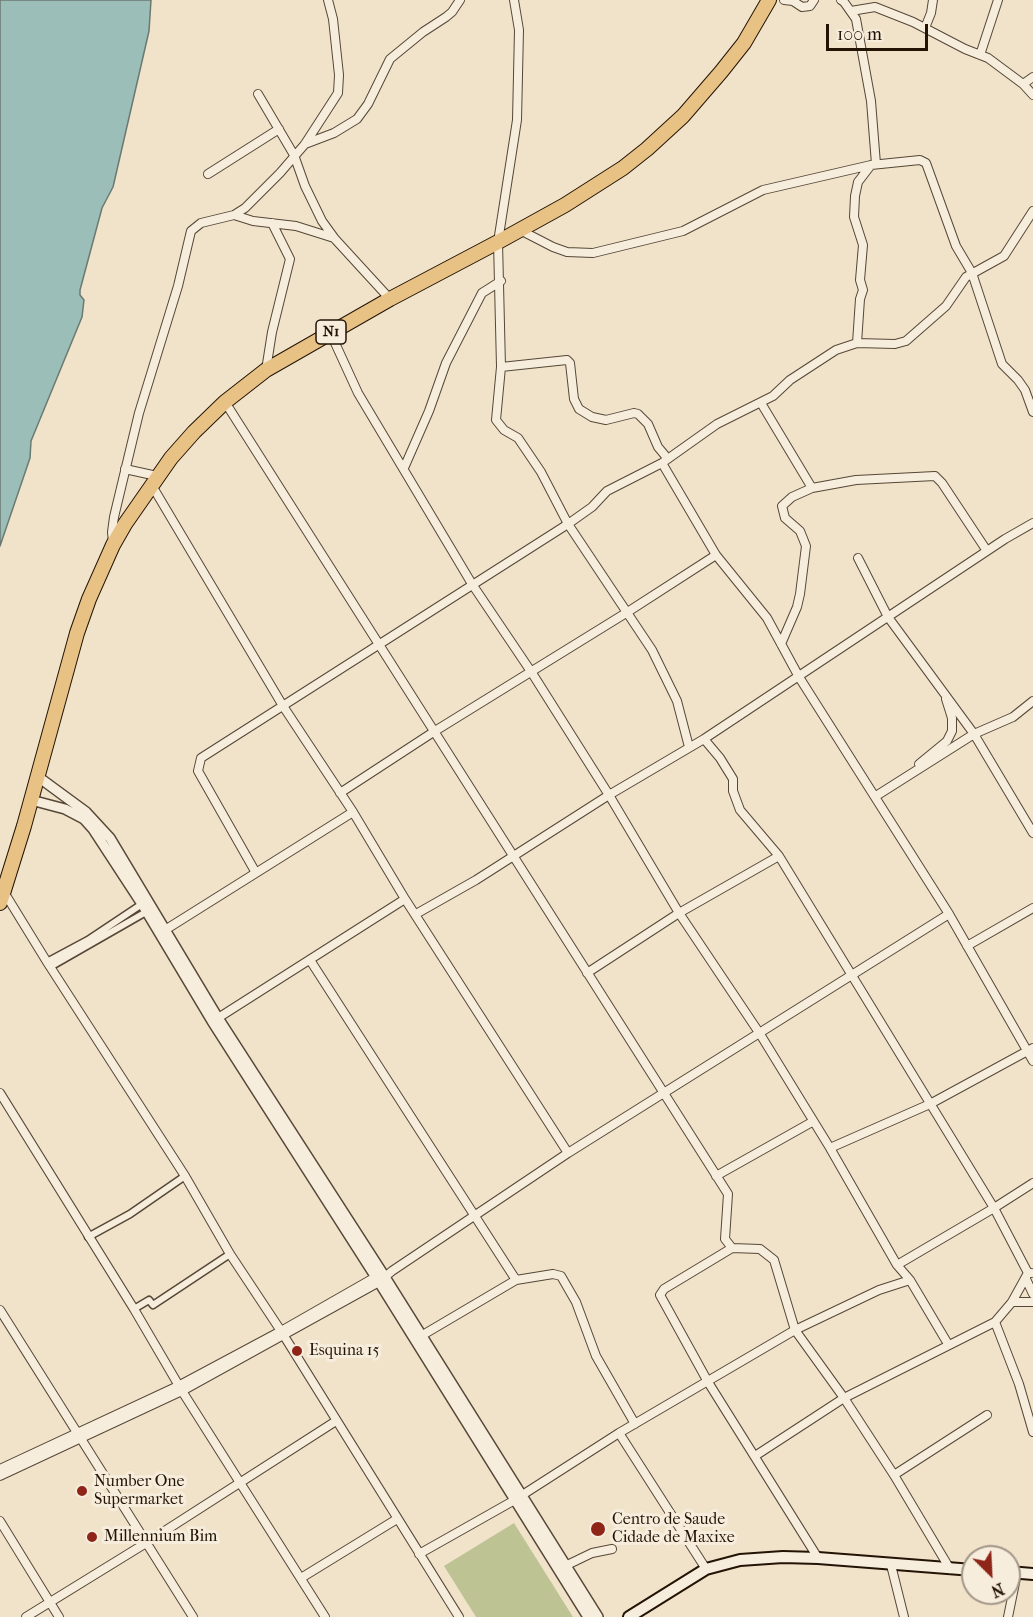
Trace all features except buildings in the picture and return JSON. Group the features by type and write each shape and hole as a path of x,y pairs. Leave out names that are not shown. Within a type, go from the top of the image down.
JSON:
{"highway":[{"name":"N1","path":"2,897 77,633 89,599 113,545 154,480 194,432 225,402 266,370 330,332 520,230 594,188 622,168 683,116 738,50 769,0"}],"main road":[{"path":"629,1617 706,1569 740,1560 818,1558 961,1569"}],"street":[{"path":"113,545 114,517 138,413 178,286 191,231 201,223 234,214 245,208 305,144 338,93 339,75 333,19 328,0"},
{"path":"305,144 334,133 357,119 368,104 390,59 423,32 446,18 460,0"},
{"path":"514,0 519,30 518,120 498,242 501,281 501,367 496,420 504,430 518,438 541,472 568,524 652,650 677,701 689,747"},
{"path":"784,0 793,0 802,8 810,6 814,0"},
{"path":"841,0 856,19 871,101 873,164 858,182 855,196 854,217 863,245 860,280 863,290 860,299 858,343"},
{"path":"849,0 851,11"},
{"path":"925,28 933,0"},
{"path":"980,55 998,0"},
{"path":"851,11 875,7 925,28 988,58 1023,84 1033,95"},
{"path":"1023,84 1033,77"},
{"path":"258,94 294,155 318,215 335,239 390,299"},
{"path":"208,174 279,129"},
{"path":"520,230 553,248 567,252 593,253 683,231 763,190 873,164 915,160 926,163 956,246 972,273 1002,364 1025,390 1033,411"},
{"path":"256,873 198,771 201,758 568,524 592,507 607,490 665,461 717,424 773,396 790,380 836,350 858,343 894,344 906,341 946,306 966,277 1004,256 1033,211"},
{"path":"234,214 253,221 296,226 335,239"},
{"path":"266,370 272,332 290,259 272,223"},
{"path":"404,468 429,411 446,363 482,293 501,281"},
{"path":"330,332 358,393 472,584 532,673 609,795 679,914 760,1034 830,1148 897,1265 910,1280 948,1344"},
{"path":"501,367 567,360 573,376 574,399 579,409 592,417 606,420 634,413 648,424 665,461 716,555 766,618 799,677 949,914 1030,1050 1033,1061"},
{"path":"225,402 728,1194 725,1239 732,1248"},
{"path":"761,403 812,488"},
{"path":"125,469 154,480 283,706 353,812 405,899 568,1153"},
{"path":"781,644 797,607 806,546 800,531 785,518 782,506 792,497 812,488 856,480 935,476 987,551"},
{"path":"416,914 704,739 987,551 1033,523"},
{"path":"340,793 716,555"},
{"path":"858,558 888,617 974,734 1033,833"},
{"path":"903,779 947,741 952,731 952,718 940,687"},
{"path":"876,796 974,734 1013,717 1033,701"},
{"path":"704,739 720,758 733,779 733,791 740,810 779,856 994,1208 1029,1275 1033,1294"},
{"path":"36,779 86,812 103,829 219,1018 421,1336 588,1617"},
{"path":"31,798 65,809 84,819 93,829 219,1031 383,1276 517,1498 566,1566 598,1617"},
{"path":"165,930 353,812"},
{"path":"587,973 679,914 779,856"},
{"path":"2,897 185,1176 230,1254 459,1617"},
{"path":"219,1018 405,899"},
{"path":"48,965 144,908"},
{"path":"968,946 1033,908"},
{"path":"0,1469 181,1388 383,1276 568,1153 949,914"},
{"path":"310,960 516,1280"},
{"path":"830,1148 930,1104 1030,1050"},
{"path":"0,1093 325,1617"},
{"path":"716,1176 812,1122"},
{"path":"88,1237 130,1215 185,1176"},
{"path":"897,1265 1033,1183"},
{"path":"818,1558 708,1382 660,1295 664,1289 732,1248 760,1249 774,1260 795,1330 844,1398 894,1475 950,1569"},
{"path":"135,1309 149,1300 153,1305 230,1254"},
{"path":"421,1336 516,1280 553,1274 561,1276 576,1302 596,1356 635,1424"},
{"path":"755,1456 844,1398 995,1322 1012,1302 1029,1275"},
{"path":"419,1554 517,1498 619,1433 795,1330 879,1290 910,1280"},
{"path":"1012,1302 1033,1302"},
{"path":"0,1310 193,1617"},
{"path":"995,1322 1019,1383 1033,1432"},
{"path":"894,1475 987,1415"},
{"path":"26,1617 336,1421"},
{"path":"619,1433 706,1569"},
{"path":"0,1476 78,1435"},
{"path":"301,1578 397,1519"},
{"path":"0,1521 60,1617"},
{"path":"566,1566 592,1553 612,1549"},
{"path":"891,1565 904,1617"}],"green space":[{"path":"514,1523 573,1617 476,1617 444,1566"}],"water":[{"path":"0,0 151,0 149,31 113,187 102,208 80,290 80,295 84,300 82,317 31,441 30,458 0,546"}],"place":[{"name":"Esquina 15","path":"297,1351"},
{"name":"Number One Supermarket","path":"82,1491"},
{"name":"Centro de Saude Cidade de Maxixe","path":"598,1529"},
{"name":"Millennium Bim","path":"92,1537"}]}
